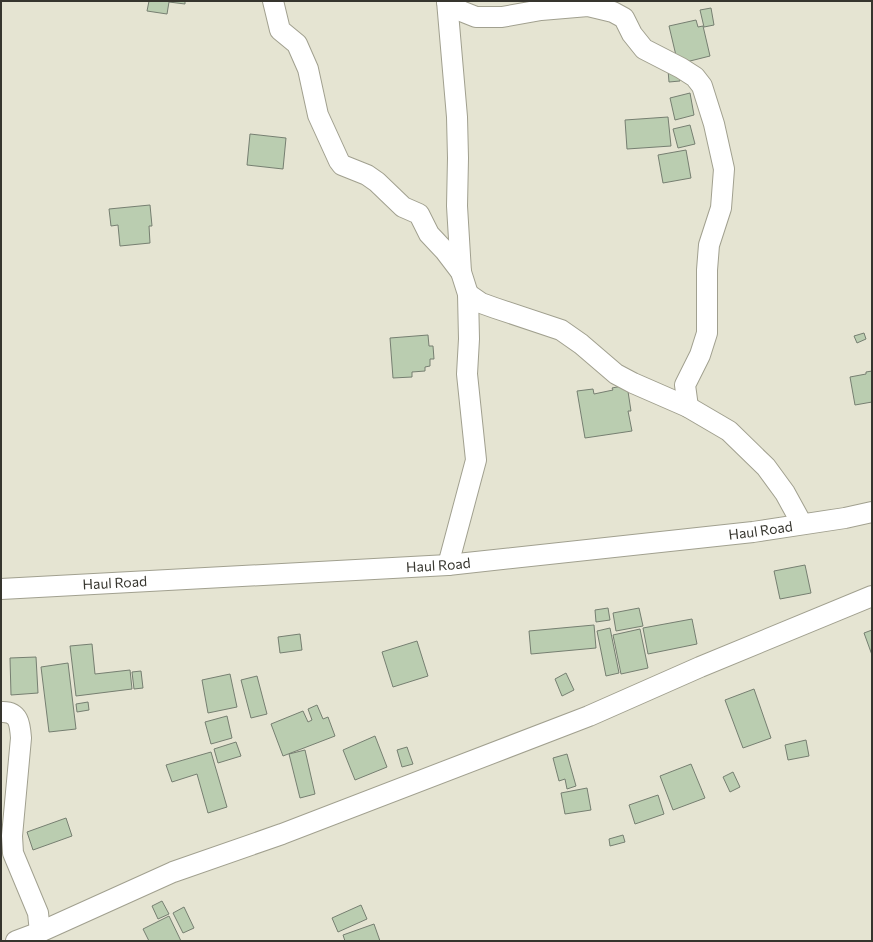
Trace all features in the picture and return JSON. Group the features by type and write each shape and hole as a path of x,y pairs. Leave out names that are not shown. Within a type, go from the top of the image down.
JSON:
{"street":[{"path":"273,1 280,30 297,44 305,62 318,115 339,161 342,165 367,175 377,182 403,207 419,214 429,234 445,251 461,272"},
{"path":"447,1 457,117 458,206 461,272 468,294 469,339 467,374 476,460 448,565"},
{"path":"447,1 461,11 476,17 502,17 541,10 588,6 613,12 624,18 632,34 644,49 682,68 695,77 702,86 714,124 724,169 721,208 710,245 708,264 707,333 700,355 685,385 688,407"},
{"path":"468,294 495,308 561,330 581,344 616,374 688,407 729,431 766,467 785,493 802,524"},
{"name":"Haul Road","path":"1,589 448,565 752,532 845,518 872,512"},
{"path":"16,941 40,932 173,872 282,834 589,716 700,666 872,596"},
{"path":"1,712 7,711 17,718 20,725 21,738 12,836 13,853 38,913 40,932"}],"building":[{"path":"149,1 185,1 185,4 169,2 167,14 147,11"},
{"path":"711,8 714,25 704,27 700,10"},
{"path":"696,20 698,27 703,26 710,56 678,64 669,26"},
{"path":"678,69 680,81 669,82 668,70"},
{"path":"690,93 694,115 675,120 670,98"},
{"path":"668,117 671,146 627,149 625,120"},
{"path":"690,125 695,144 678,148 673,129"},
{"path":"250,134 286,138 283,169 247,165"},
{"path":"686,150 691,178 663,183 658,155"},
{"path":"150,205 152,226 149,226 150,243 120,246 118,225 111,226 109,209"},
{"path":"864,333 866,339 857,343 854,336"},
{"path":"428,335 429,346 433,346 434,359 430,359 430,366 425,367 425,371 412,372 412,377 393,378 390,338"},
{"path":"872,371 872,402 855,405 850,377 866,374 866,372"},
{"path":"627,385 631,411 628,411 632,431 585,438 577,391 593,389 594,394"},
{"path":"805,565 811,593 780,599 774,571"},
{"path":"608,608 610,620 596,622 595,610"},
{"path":"639,608 643,626 616,631 613,613"},
{"path":"692,619 697,644 648,654 643,628"},
{"path":"594,625 596,648 531,654 529,631"},
{"path":"610,628 619,673 606,676 597,631"},
{"path":"640,629 648,668 621,674 613,635"},
{"path":"872,630 872,655 864,633"},
{"path":"300,634 302,650 280,653 278,637"},
{"path":"417,641 428,676 393,687 382,652"},
{"path":"92,644 95,674 130,670 132,689 76,696 70,646"},
{"path":"36,657 38,693 11,695 10,658"},
{"path":"68,663 76,729 49,732 41,667"},
{"path":"141,671 143,688 134,689 132,672"},
{"path":"566,673 574,690 562,696 555,679"},
{"path":"230,674 237,707 208,713 202,680"},
{"path":"257,676 267,714 251,718 241,680"},
{"path":"754,689 771,738 743,748 725,700"},
{"path":"88,702 89,710 77,712 76,704"},
{"path":"317,705 323,719 328,717 335,736 283,756 271,724 303,711 308,722 312,720 308,709"},
{"path":"227,716 232,738 211,744 205,722"},
{"path":"375,736 387,767 355,780 343,750"},
{"path":"806,740 809,756 788,760 785,745"},
{"path":"236,742 241,756 218,763 214,749"},
{"path":"407,747 413,764 402,767 397,750"},
{"path":"305,750 315,794 300,798 289,754"},
{"path":"211,752 227,807 208,813 197,774 172,782 166,765"},
{"path":"567,754 576,786 567,789 565,779 559,781 553,758"},
{"path":"691,764 705,798 673,810 660,776"},
{"path":"733,772 740,787 730,792 723,777"},
{"path":"587,788 591,810 565,814 561,793"},
{"path":"658,795 664,814 635,824 629,805"},
{"path":"66,818 72,836 33,850 27,832"},
{"path":"623,835 625,842 610,846 609,839"},
{"path":"162,901 169,914 158,919 152,906"},
{"path":"361,905 367,919 338,932 332,918"},
{"path":"184,907 194,928 183,933 173,913"},
{"path":"169,916 181,941 149,941 143,929"},
{"path":"374,924 380,941 345,941 343,935"}]}
